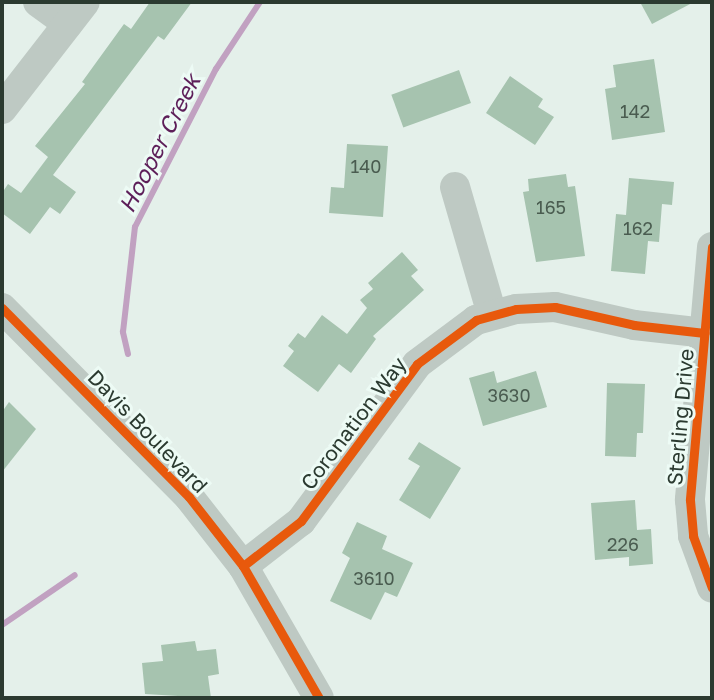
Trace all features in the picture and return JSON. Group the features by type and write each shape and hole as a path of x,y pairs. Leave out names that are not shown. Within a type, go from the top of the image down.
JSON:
{"street":[{"path":"2,109 76,13 38,2"},
{"path":"454,187 492,314"},
{"name":"Sterling Drive","path":"712,247 690,500 694,536 712,588"},
{"name":"Coronation Way","path":"243,566 301,521 417,364 459,329 492,314 555,307 634,325 705,332"},
{"name":"Davis Boulevard","path":"2,309 156,461 243,566 319,698"}],"building":[{"path":"150,2 192,2 164,40 158,36 53,175 76,192 60,214 50,207 30,234 2,213 2,193 8,184 21,193 48,157 35,146 85,84 82,82 124,24 131,29"},
{"path":"640,2 694,2 652,24"},
{"path":"654,59 665,132 612,140 605,89 616,87 613,65"},
{"path":"459,70 471,103 403,128 391,95"},
{"path":"510,76 543,99 538,107 554,117 535,145 486,113"},
{"path":"347,144 388,146 383,217 329,213 331,187 344,188"},
{"path":"566,174 568,187 575,186 585,256 536,262 523,192 529,191 528,179"},
{"path":"629,178 674,182 672,205 662,204 659,242 648,241 645,274 611,271 616,214 626,215"},
{"path":"402,252 418,270 411,276 424,290 373,336 376,339 351,373 339,364 318,392 283,366 294,351 288,346 298,333 305,338 322,315 347,334 367,308 360,300 373,289 368,283"},
{"path":"494,371 497,383 536,371 547,407 483,426 469,378"},
{"path":"607,383 645,384 643,433 637,433 636,457 605,456"},
{"path":"9,402 36,429 2,472 2,412"},
{"path":"419,442 461,468 430,519 399,500 420,466 408,459"},
{"path":"635,500 637,530 651,529 653,564 629,566 629,557 595,560 591,503"},
{"path":"357,522 387,536 382,549 413,563 397,597 385,592 371,620 330,601 350,558 342,553"},
{"path":"195,641 197,651 216,649 219,674 208,676 211,698 145,694 142,663 163,661 161,645"}],"waterway":[{"name":"Hooper Creek","path":"128,354 123,332 135,227 216,69 260,2"},
{"name":"Hooper Creek","path":"2,625 75,575"}],"cycle path":[{"path":"712,247 690,500 693,536 712,588"},
{"path":"243,566 301,521 417,364 476,320 516,309 555,307 634,325 705,333"},
{"path":"2,308 189,497 243,566 319,698"}]}
